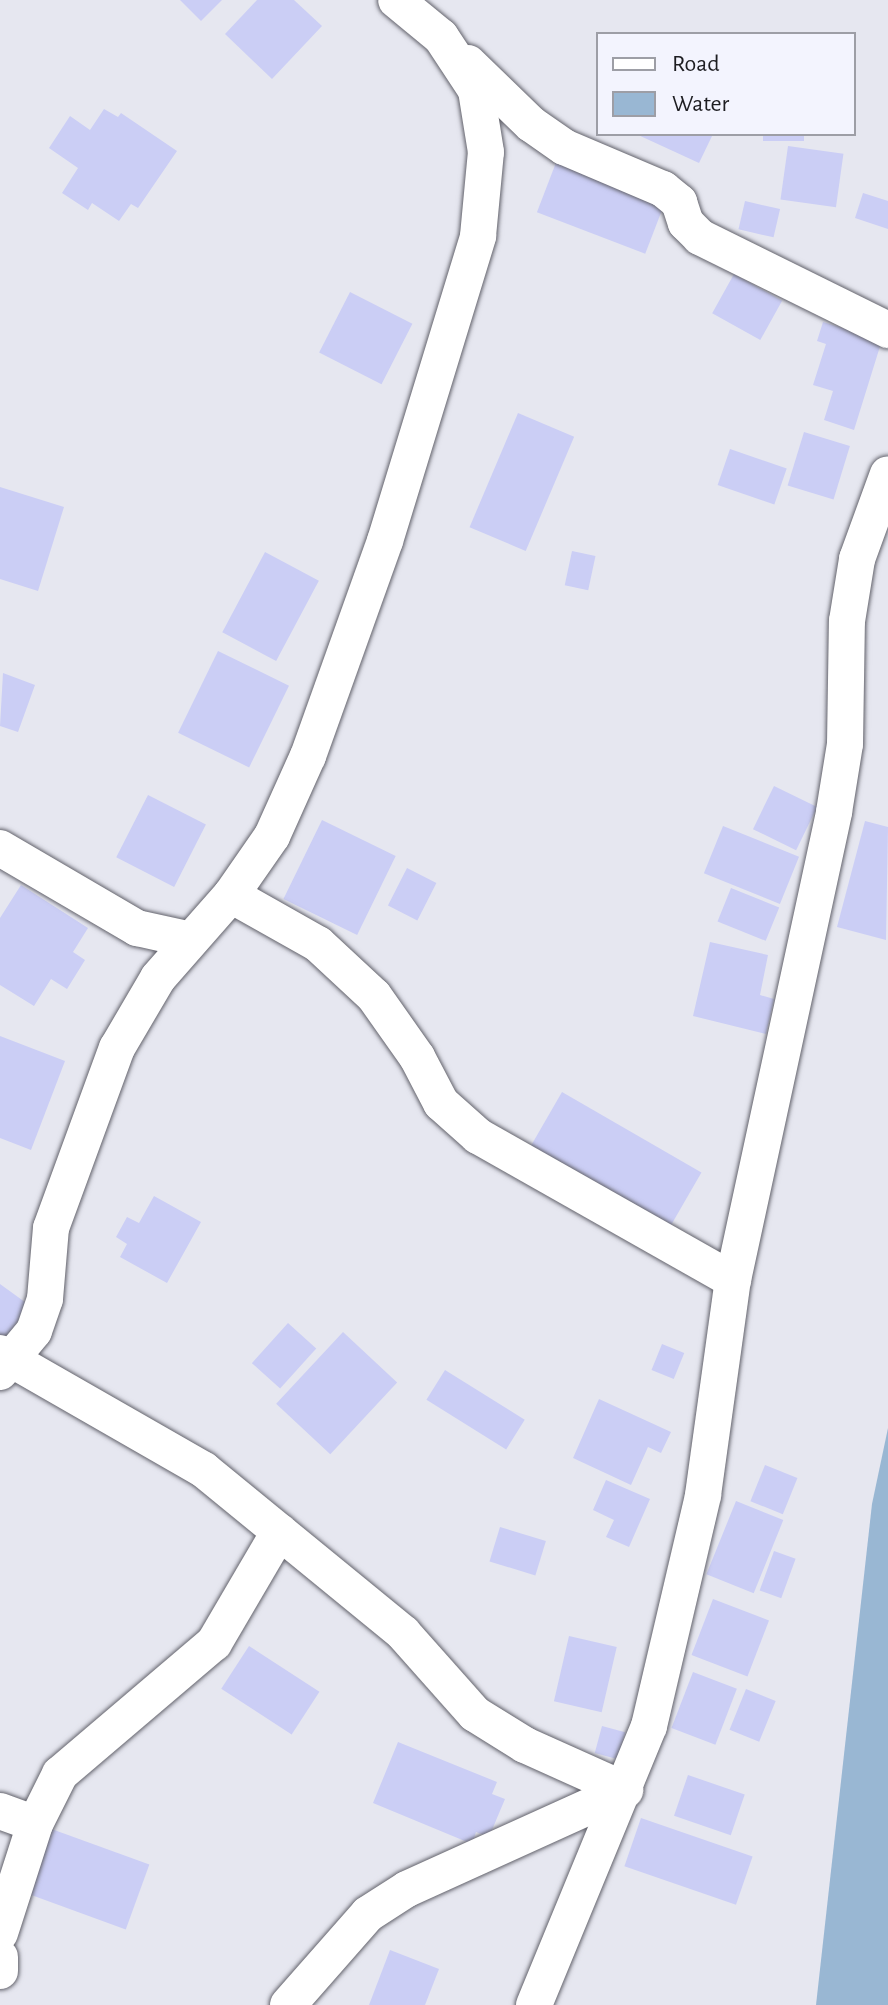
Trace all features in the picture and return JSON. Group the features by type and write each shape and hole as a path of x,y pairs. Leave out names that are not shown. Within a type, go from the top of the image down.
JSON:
{"street":[{"path":"396,0 441,37 531,124 564,147 663,189 679,202 686,223 700,237 888,330"},
{"path":"441,37 476,90 486,152 478,236 385,541 308,756 272,836 231,895 158,978 117,1048 51,1228 45,1299 34,1331 4,1362 204,1470 403,1633 475,1714 525,1745 625,1790"},
{"path":"534,2005 649,1726 703,1495 733,1280 834,812 845,744 847,621 857,559 888,474"},
{"path":"0,848 137,928 191,940"},
{"path":"231,895 318,944 374,996 417,1057 441,1103 478,1136 733,1280"},
{"path":"0,1933 35,1824 60,1774 214,1643 279,1532"},
{"path":"288,2005 368,1914 407,1889 625,1790"},
{"path":"0,1811 35,1824"},
{"path":"0,1957 0,1971"}],"water":[{"path":"888,1428 888,2005 816,2005 872,1504"}],"building":[{"path":"180,0 222,0 201,21"},
{"path":"257,0 294,0 322,26 272,79 225,34"},
{"path":"104,109 118,117 121,113 177,151 138,208 131,204 119,221 92,203 88,210 62,193 78,168 49,148 70,116 90,130"},
{"path":"640,136 712,136 699,163"},
{"path":"763,136 804,136 804,141 763,141"},
{"path":"788,146 843,154 836,207 780,199"},
{"path":"557,160 665,202 645,254 537,212"},
{"path":"863,193 888,201 888,229 855,218"},
{"path":"745,201 780,209 774,237 738,229"},
{"path":"734,274 782,301 760,340 712,313"},
{"path":"350,292 412,324 381,384 319,353"},
{"path":"823,322 882,340 854,430 824,420 833,391 813,385 826,344 817,341"},
{"path":"518,413 574,437 526,551 470,527"},
{"path":"804,432 850,446 834,500 788,486"},
{"path":"730,449 787,469 774,504 718,485"},
{"path":"0,487 64,507 38,591 0,579"},
{"path":"572,551 595,556 588,590 565,585"},
{"path":"265,552 319,581 276,661 222,632"},
{"path":"218,651 289,686 249,767 178,733"},
{"path":"3,673 35,685 18,732 0,726"},
{"path":"774,786 817,807 796,850 753,829"},
{"path":"148,795 206,825 174,887 116,857"},
{"path":"322,820 396,856 357,935 283,899"},
{"path":"865,821 888,827 886,940 837,927"},
{"path":"723,826 799,857 780,904 704,873"},
{"path":"407,868 436,883 417,920 388,905"},
{"path":"21,885 88,928 73,952 85,960 67,989 51,979 34,1006 0,985 0,918"},
{"path":"731,888 779,907 766,941 718,921"},
{"path":"710,942 768,955 760,995 774,999 766,1034 693,1016"},
{"path":"0,1036 65,1061 31,1150 0,1138"},
{"path":"562,1092 701,1172 667,1232 528,1152"},
{"path":"154,1196 201,1222 167,1283 120,1257 127,1244 116,1237 127,1217 139,1223"},
{"path":"0,1284 29,1305 3,1342 0,1340"},
{"path":"288,1323 316,1348 280,1389 252,1363"},
{"path":"343,1332 397,1382 330,1454 276,1404"},
{"path":"662,1344 684,1353 674,1379 652,1370"},
{"path":"445,1370 525,1420 506,1449 426,1400"},
{"path":"599,1399 671,1432 661,1453 648,1447 631,1485 573,1458"},
{"path":"765,1465 797,1478 783,1514 750,1501"},
{"path":"606,1480 650,1499 629,1547 606,1537 614,1520 593,1510"},
{"path":"736,1501 783,1520 754,1593 706,1574"},
{"path":"500,1527 546,1541 535,1575 489,1561"},
{"path":"774,1551 796,1559 781,1598 760,1590"},
{"path":"713,1599 769,1621 748,1677 691,1655"},
{"path":"569,1636 617,1647 602,1712 554,1701"},
{"path":"249,1646 319,1692 292,1735 221,1689"},
{"path":"693,1672 737,1689 715,1745 671,1728"},
{"path":"746,1689 776,1701 759,1742 730,1730"},
{"path":"602,1726 625,1732 618,1759 595,1753"},
{"path":"398,1742 497,1782 492,1794 505,1799 489,1837 476,1832 472,1844 373,1803"},
{"path":"688,1775 745,1795 731,1835 674,1816"},
{"path":"641,1818 753,1856 736,1905 624,1866"},
{"path":"46,1827 149,1865 126,1929 22,1892"},
{"path":"390,1950 439,1969 425,2005 369,2005"}]}
